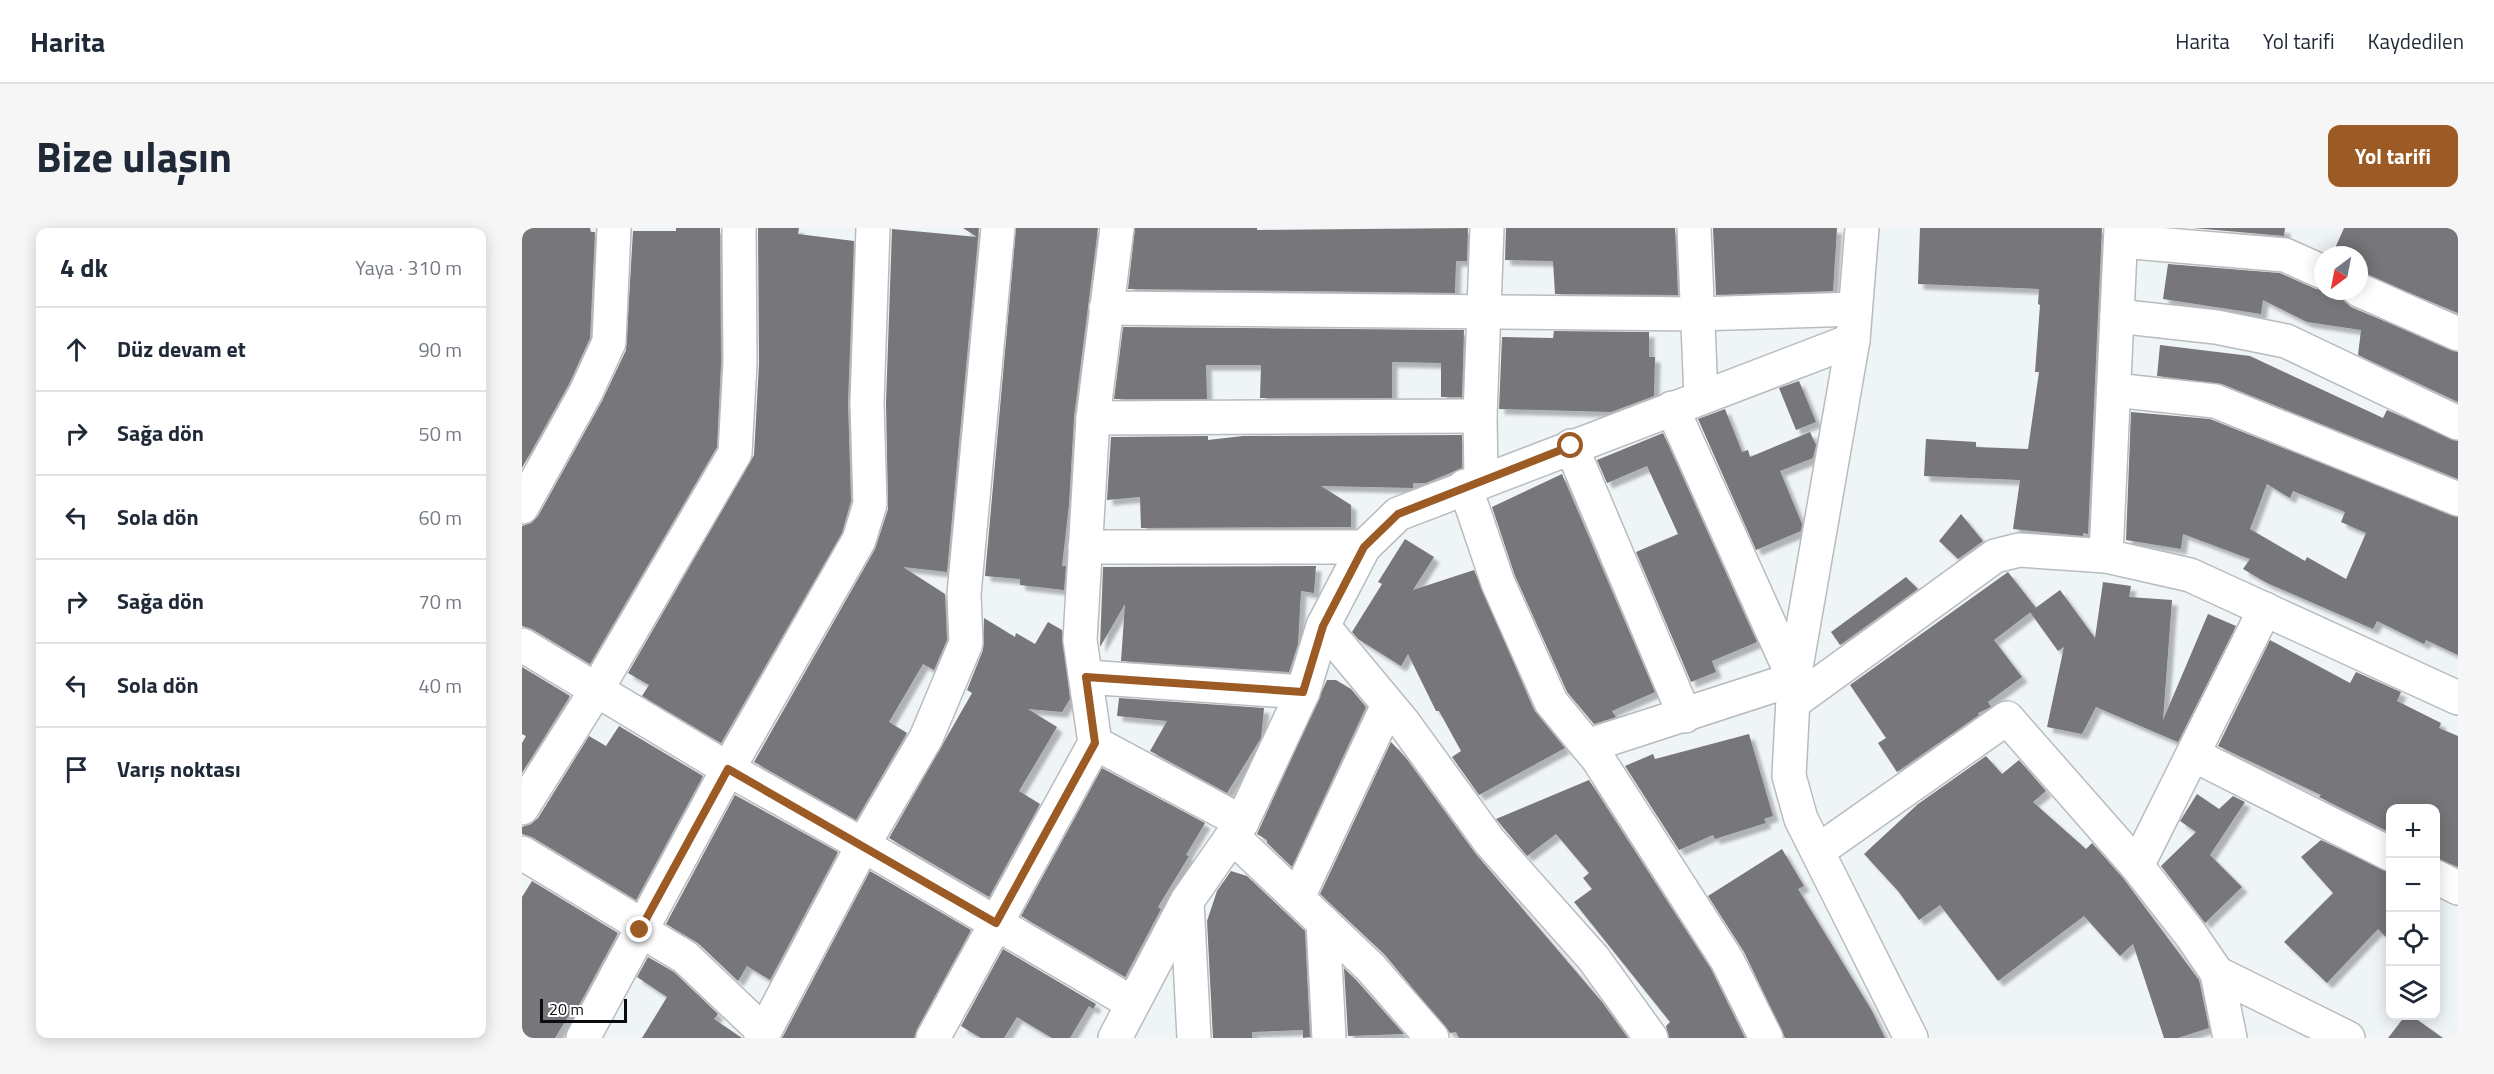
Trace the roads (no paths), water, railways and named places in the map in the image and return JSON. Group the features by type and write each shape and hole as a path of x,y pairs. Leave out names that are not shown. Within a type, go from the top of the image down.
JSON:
{"street":[{"path":"522,507 531,471 586,393 609,342 614,228"},
{"path":"522,808 597,689 735,453 740,363 739,228"},
{"path":"583,1038 728,769 859,540 870,504 867,403 873,228"},
{"path":"522,854 685,957 762,1035 863,845 926,738 966,642 964,594 998,228"},
{"path":"933,1038 1095,743 1080,640 1093,418 1117,228"},
{"path":"1487,228 1480,416 1473,483 1498,583 1551,702 1587,746 1727,960 1766,1038"},
{"path":"1694,228 1698,314 1686,403 1794,690"},
{"path":"1862,228 1854,324 1794,690 1789,776 1801,819 1911,1038"},
{"path":"2106,556 2121,235 2285,255 2314,269"},
{"path":"2368,294 2458,334"},
{"path":"1106,308 1698,314 1854,324"},
{"path":"2117,316 2216,327 2286,340 2458,423"},
{"path":"1115,1038 1187,901 1237,830 1303,692 1323,626 1364,547 1398,514 1473,483 1686,403 1854,324"},
{"path":"2114,390 2214,401 2458,499"},
{"path":"1093,418 1480,416"},
{"path":"1571,446 1686,716"},
{"path":"1085,547 1364,547"},
{"path":"1587,746 1686,716 1794,690 1995,556 2019,550 2106,556 2190,574 2458,698"},
{"path":"2137,866 2265,609"},
{"path":"1323,626 1403,722 1490,842 1594,959 1651,1038"},
{"path":"522,645 728,769 863,845 1132,1003"},
{"path":"1086,677 1303,692"},
{"path":"1298,897 1388,705"},
{"path":"1818,851 2007,718 2137,866 2217,973 2230,1038"},
{"path":"1095,743 1237,830 1298,897 1371,968 1431,1038"},
{"path":"2194,755 2386,851"},
{"path":"2440,879 2458,888"},
{"path":"1187,901 1194,1038"},
{"path":"1323,922 1329,1038"},
{"path":"2217,973 2348,1038"}]}
